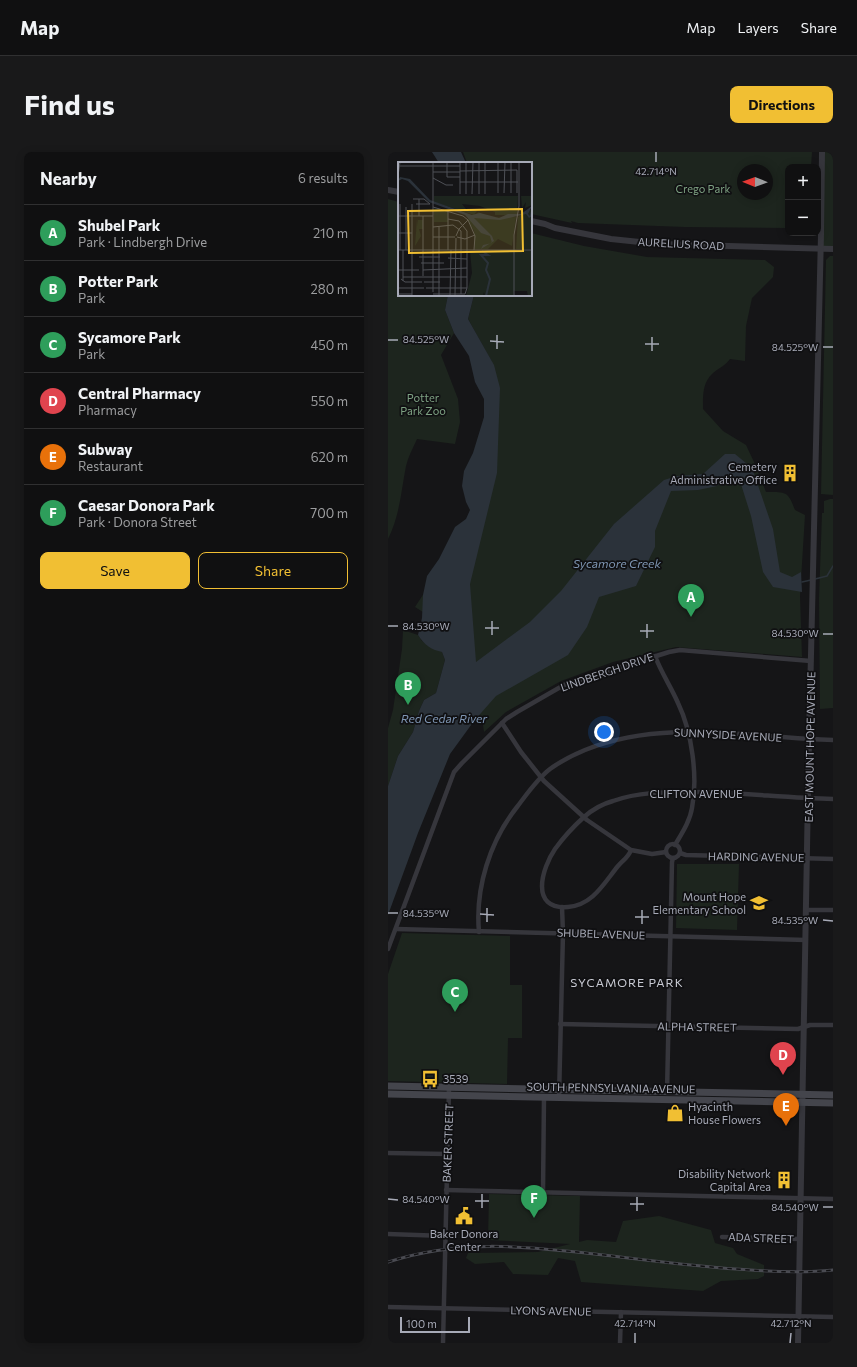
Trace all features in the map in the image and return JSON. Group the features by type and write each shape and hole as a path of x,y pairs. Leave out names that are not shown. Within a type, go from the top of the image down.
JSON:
{"main road":[{"name":"SOUTH PENNSYLVANIA AVENUE","path":"388,1086 449,1091 544,1094 802,1099 833,1103"},
{"name":"SOUTH PENNSYLVANIA AVENUE","path":"388,1094 449,1091"},
{"name":"SOUTH PENNSYLVANIA AVENUE","path":"802,1099 833,1095"}],"street":[{"name":"EAST MOUNT HOPE AVENUE","path":"798,1343 822,152"},
{"path":"388,190 398,192"},
{"name":"AURELIUS ROAD","path":"532,222 611,239 659,244 833,249"},
{"name":"LINDBERGH DRIVE","path":"388,950 454,772 502,723 517,712 564,685 655,656 680,650 811,661"},
{"path":"655,656 660,669 679,704 688,732 693,756 694,792 692,810 686,827 675,845"},
{"path":"502,723 540,777 583,818 631,850 652,854 666,852"},
{"name":"SUNNYSIDE AVENUE","path":"479,932 482,885 492,850 510,816 540,777 566,759 614,740 644,735 688,732 833,740"},
{"name":"CLIFTON AVENUE","path":"562,907 554,905 544,898 541,888 549,861 556,849 583,818 599,807 613,801 630,796 660,792 694,792 809,799 833,799"},
{"path":"666,852 668,846 675,845 679,847 680,853 677,857 673,858"},
{"path":"559,1094 563,933 562,907 574,906 594,896 603,887 619,865 628,857 631,850"},
{"path":"666,852 669,857 673,858"},
{"name":"HARDING AVENUE","path":"680,853 686,855 833,858"},
{"path":"667,1096 673,858"},
{"path":"806,910 833,910"},
{"name":"SHUBEL AVENUE","path":"396,929 806,940"},
{"name":"ALPHA STREET","path":"560,1024 798,1029 810,1025 833,1025"},
{"name":"BAKER STREET","path":"443,1343 449,1091"},
{"path":"543,1192 544,1094"},
{"path":"388,1153 447,1154"},
{"path":"446,1190 833,1199"},
{"path":"388,1234 445,1236"},
{"name":"ADA STREET","path":"722,1237 800,1240"},
{"name":"LYONS AVENUE","path":"388,1307 833,1317"},
{"path":"620,1312 620,1343"}],"green space":[{"name":"Crego Park","path":"463,152 812,152 811,164 785,164 785,228 685,227 578,223 571,221 572,223 532,214 532,162 467,162"},
{"path":"823,152 833,152 833,249 821,249"},
{"name":"Potter Park Zoo","path":"388,199 398,202 398,296 448,296 445,310 454,333 441,355 458,399 460,422 455,444 417,439 409,456 398,512 388,539"},
{"path":"532,233 584,246 647,257 765,260 774,267 773,277 752,298 746,326 745,361 730,359 709,377 704,390 703,409 723,431 746,445 766,492 778,492 785,494 790,499 795,510 805,515 800,596 802,657 676,647 613,662 561,681 506,712 484,732 482,717 474,721 429,616 415,607 460,538 477,551 492,362 468,319 474,296 532,296"},
{"path":"830,256 833,256 833,495 821,494 826,260"},
{"path":"833,499 833,708 820,709 819,599 822,513 824,513 824,501"},
{"path":"403,630 418,635 422,641 442,652 445,660 436,693 424,700 413,732 398,756 388,786 388,728 393,710 402,649"},
{"path":"677,864 739,864 737,930 676,928"},
{"path":"402,933 510,936 510,985 522,985 522,1038 508,1038 507,1084 388,1081 388,974"},
{"path":"489,1194 580,1196 579,1242 587,1240 616,1242 623,1221 659,1216 711,1230 715,1243 733,1248 737,1254 764,1265 764,1276 758,1279 721,1281 703,1291 581,1282 575,1261 558,1258 548,1275 513,1274 504,1262 475,1264 466,1258 468,1253 538,1252 570,1244 488,1240"}],"water":[{"path":"432,152 461,152 466,162 438,162"},
{"name":"Red Cedar River","path":"448,296 474,296 468,319 494,365 500,388 497,473 470,584 476,662 530,622 561,591 614,524 664,480 677,476 703,474 725,454 735,454 752,468 773,529 780,572 792,577 801,572 802,592 773,587 763,572 751,516 740,481 730,475 717,486 698,490 671,491 655,531 655,547 636,586 599,597 587,627 568,655 496,696 474,721 450,754 418,833 388,915 388,786 398,756 413,732 424,700 436,693 445,660 442,652 428,646 418,635 422,618 423,595 427,576 439,559 455,527 466,519 470,510 466,502 462,486 464,471 473,453 484,417 484,399 475,382 469,356 454,333 445,310"}],"waterway":[{"name":"Sycamore Creek","path":"815,579 827,576 833,566"},
{"name":"Sycamore Creek","path":"802,582 811,580"}],"railway":[{"path":"388,1262 440,1250 491,1246 595,1254 732,1269 792,1272 833,1270"}],"place":[{"name":"Cemetery Administrative Office","path":"790,473"},
{"name":"Shubel Park","path":"691,617"},
{"name":"Potter Park","path":"408,705"},
{"name":"Mount Hope Elementary School","path":"759,903"},
{"name":"Sycamore Park","path":"455,1012"},
{"name":"Central Pharmacy","path":"783,1075"},
{"name":"3539","path":"430,1079"},
{"name":"Hyacinth House Flowers","path":"675,1113"},
{"name":"Subway","path":"786,1126"},
{"name":"Disability Network Capital Area","path":"784,1180"},
{"name":"Baker Donora Center","path":"464,1216"},
{"name":"Caesar Donora Park","path":"534,1218"}],"district":[{"name":"SYCAMORE PARK","path":"627,983"}]}
